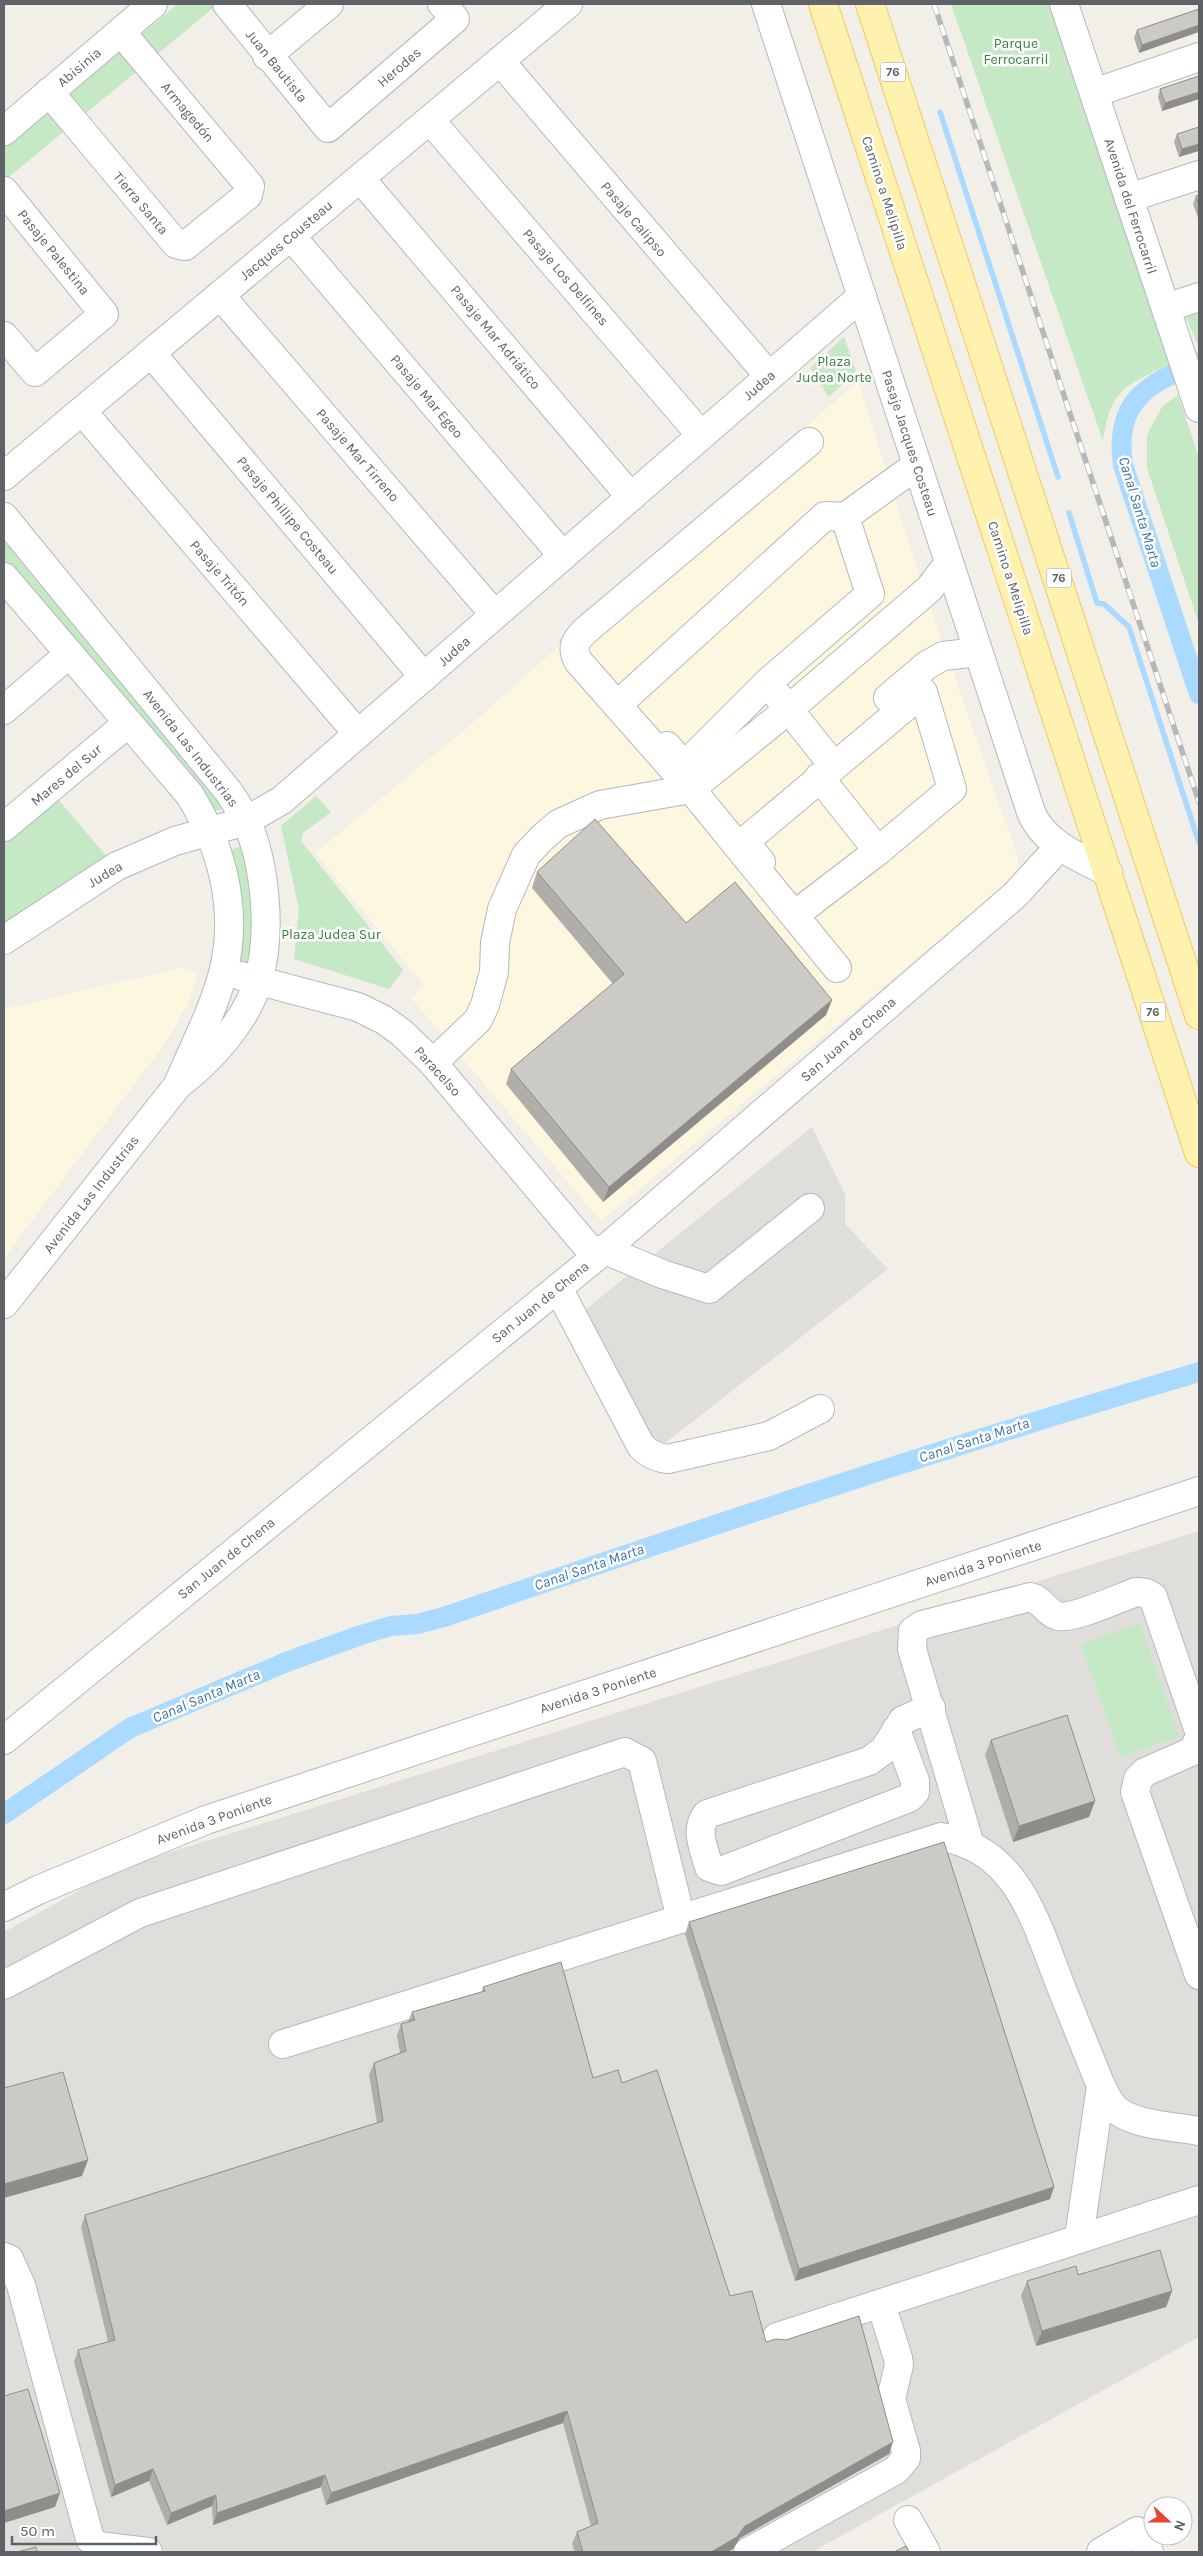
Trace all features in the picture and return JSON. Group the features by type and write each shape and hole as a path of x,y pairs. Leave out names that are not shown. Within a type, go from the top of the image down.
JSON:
{"main road":[{"name":"Camino a Melipilla","path":"823,4 1199,1153"},
{"name":"76","path":"870,4 1090,675 1199,1015"}],"street":[{"name":"Abisinia","path":"4,131 153,4"},
{"name":"Juan Bautista","path":"227,4 267,56 328,128"},
{"path":"267,56 329,4"},
{"name":"Herodes","path":"328,128 455,18 442,4"},
{"name":"Jacques Cousteau","path":"4,476 568,4"},
{"name":"Pasaje Jacques Costeau","path":"766,4 1025,796 1038,826 1060,846"},
{"name":"Avenida del Ferrocarril","path":"1064,4 1197,399"},
{"name":"Armagedón","path":"121,32 250,186 248,195"},
{"path":"1094,93 1199,57"},
{"name":"Pasaje Calipso","path":"500,61 768,376"},
{"name":"Tierra Santa","path":"49,92 176,244 185,246 248,195"},
{"name":"Pasaje Los Delfines","path":"430,120 701,435"},
{"path":"1129,198 1199,175"},
{"name":"Pasaje Mar Adriático","path":"360,178 631,497"},
{"name":"Pasaje Palestina","path":"4,190 104,314 35,372 4,336"},
{"name":"Pasaje Mar Egeo","path":"291,236 563,556"},
{"name":"Pasaje Mar Tirreno","path":"220,295 495,615"},
{"name":"Judea","path":"4,940 117,866 155,849 210,829 246,821 282,800 862,296"},
{"path":"1169,318 1199,296"},
{"name":"Pasaje Phillipe Costeau","path":"151,353 424,676"},
{"name":"Pasaje Tritón","path":"82,411 358,734"},
{"path":"809,442 578,639 573,650 578,660 730,838 842,965 801,910 744,842 927,665 943,656 978,652"},
{"path":"626,697 824,516 845,517 917,465"},
{"name":"Avenida Las Industrias","path":"4,517 210,768 246,821 260,868 264,896 265,934 258,981 243,1012 210,1058 178,1085 4,1304"},
{"path":"578,639 684,766 767,684 870,594 845,517"},
{"path":"433,1063 478,1020 486,1005 494,972 495,943 502,909 526,856 542,838 558,824 600,804 690,789 789,709 929,589 949,563"},
{"name":"Avenida Las Industrias","path":"5,581 189,794 210,829 227,894 229,931 224,971 211,1009 178,1085"},
{"path":"4,710 69,654"},
{"path":"767,684 789,709 878,851"},
{"path":"730,838 923,692 952,789 878,851 801,910"},
{"name":"Mares del Sur","path":"4,827 128,722"},
{"path":"1060,846 1108,872"},
{"name":"San Juan de Chena","path":"4,1740 600,1253 1015,895 1060,846"},
{"name":"Paracelso","path":"224,971 358,1007 402,1033 433,1063 600,1253"},
{"path":"600,1253 709,1289 810,1208"},
{"path":"558,1288 641,1446 658,1458 668,1459 769,1436 820,1409"},
{"name":"Avenida 3 Poniente","path":"4,1907 38,1890 206,1820 1199,1491"},
{"path":"970,1845 912,1649 913,1631 922,1625 1030,1597 1038,1599 1050,1612 1059,1617 1074,1615 1136,1592 1146,1593 1153,1597 1199,1731"},
{"path":"896,1730 915,1781 915,1792 909,1798 721,1872 709,1867 699,1831 700,1822 706,1814 869,1761 884,1750 896,1730 903,1720 931,1708"},
{"path":"1199,1738 1192,1751 1145,1772 1138,1779 1135,1792 1199,1975"},
{"path":"4,1985 140,1913 625,1752 642,1761 681,1919"},
{"path":"283,2044 941,1837 961,1840 982,1850 1008,1874 1030,1907 1101,2086 1110,2103 1119,2112 1138,2120 1199,2131"},
{"path":"1079,2238 1101,2086"},
{"path":"777,2337 1199,2200"},
{"path":"4,2257 9,2259 21,2285 90,2538 98,2546 148,2552"},
{"path":"748,2552 896,2470 906,2458 906,2451 891,2399 899,2365 898,2358 881,2304"},
{"path":"908,2520 926,2552"},
{"path":"1101,2552 1137,2531 1149,2552"}],"shaded area":[{"path":"858,381 920,578 1018,858 1016,869 1011,880 601,1221 411,998 424,985 315,853 468,727"},
{"path":"180,968 198,974 187,1005 166,1042 4,1258 4,1009"},
{"path":"812,1127 845,1194 845,1224 888,1269 655,1451 580,1314"},
{"path":"1199,1531 1199,2337 812,2552 4,2552 4,1932 120,1868"}],"green space":[{"path":"178,4 218,4 4,181 4,148"},
{"name":"Parque Ferrocarril","path":"951,4 1050,4 1169,364 1122,391 1111,410 1103,441"},
{"path":"1199,304 1199,342 1197,343 1182,309"},
{"name":"Plaza Judea Norte","path":"844,337 856,371 829,397 810,368"},
{"path":"1178,395 1199,458 1199,624 1147,468 1147,435 1162,407"},
{"path":"4,531 230,807 215,811 193,781 4,560"},
{"name":"Plaza Judea Sur","path":"316,796 331,812 303,833 301,841 403,970 389,989 294,959 299,909 281,826"},
{"path":"56,797 108,858 4,928 4,843"},
{"path":"243,845 257,904 253,966 238,964 243,906 231,850"},
{"path":"1140,1623 1179,1737 1120,1757 1081,1644"}],"building":[{"path":"1199,9 1199,25 1142,45 1137,30"},
{"path":"1199,76 1199,92 1165,103 1160,89"},
{"path":"1199,127 1199,144 1182,149 1177,134"},
{"path":"595,819 686,923 735,882 832,1000 609,1187 511,1069 624,974 537,872"},
{"path":"1067,1715 1095,1801 1019,1826 991,1740"},
{"path":"944,1842 1054,2187 799,2269 689,1922"},
{"path":"561,1962 593,2078 618,2070 622,2083 657,2070 730,2296 752,2291 766,2342 776,2339 786,2340 859,2316 893,2442 745,2526 737,2537 711,2552 583,2552 577,2532 598,2523 567,2411 331,2493 325,2475 217,2513 216,2495 171,2513 153,2469 115,2485 78,2350 115,2340 85,2215 383,2121 374,2063 406,2051 401,2024 415,2020 412,2012 485,1991 483,1987"},
{"path":"63,2072 88,2160 4,2184 4,2088"},
{"path":"1160,2250 1172,2291 1042,2331 1027,2281 1076,2266 1078,2275"},
{"path":"28,2389 60,2493 4,2511 4,2396"},
{"path":"906,2546 909,2552 894,2552"},
{"path":"36,2547 37,2552 17,2552"}],"waterway":[{"path":"940,112 1058,477"},
{"name":"Canal Santa Marta","path":"1199,362 1164,378 1138,398 1129,410 1124,425 1122,443 1123,465 1199,694"},
{"path":"1069,513 1097,603 1104,604 1129,627 1199,843"},
{"name":"Canal Santa Marta","path":"4,1814 130,1728 289,1661 391,1626 417,1624 444,1617 820,1490 1199,1372"}],"railway":[{"path":"934,4 1199,802"}]}
